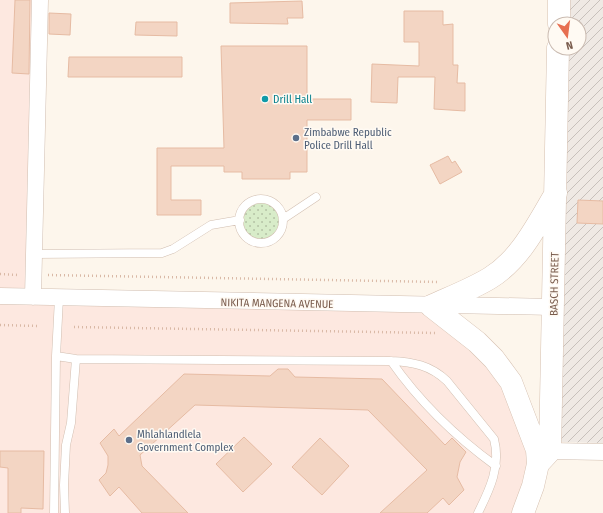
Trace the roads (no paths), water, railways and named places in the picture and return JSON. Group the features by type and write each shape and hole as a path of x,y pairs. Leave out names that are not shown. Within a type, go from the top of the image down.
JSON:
{"street":[{"path":"33,297 40,0"},
{"path":"559,0 559,16"},
{"name":"BASCH STREET","path":"523,513 544,457 553,307 558,56"},
{"path":"556,192 527,242 509,262 491,277 431,306 477,342 494,359 511,382 537,450 544,457 603,452"},
{"name":"NIKITA MANGENA AVENUE","path":"0,296 431,306 553,307"}],"lane":[{"path":"283,219 316,198"},
{"path":"257,200 264,200 277,206 283,219 280,233 276,238 262,243 249,239 240,227 240,220 245,207 257,200"},
{"path":"34,254 162,253 173,249 211,225 240,220"},
{"path":"54,513 56,356 59,298"},
{"path":"56,356 76,359 391,361 412,362 423,365 439,374 447,381 494,439 497,450 496,466 489,492 478,513"},
{"path":"65,513 64,485 66,445 71,423 76,359"},
{"path":"391,361 423,402 480,455 496,466"}],"place":[{"name":"Drill Hall","path":"265,99"},
{"name":"Zimbabwe Republic Police Drill Hall","path":"296,138"},
{"name":"Mhlahlandlela Government Complex","path":"129,440"}]}
